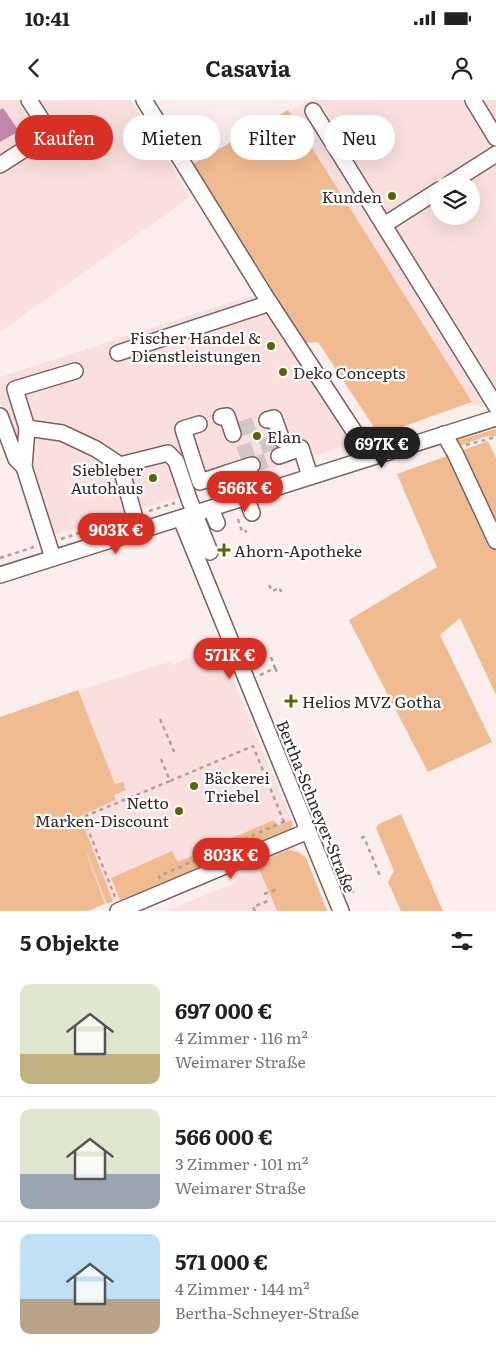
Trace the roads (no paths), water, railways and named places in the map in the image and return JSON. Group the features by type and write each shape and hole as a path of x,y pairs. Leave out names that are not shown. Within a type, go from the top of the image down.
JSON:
{"street":[{"path":"0,165 50,134 29,100"},
{"path":"144,100 270,303 365,448 368,458"},
{"path":"473,100 496,138"},
{"path":"313,111 384,225 490,387 496,406"},
{"path":"463,175 496,154"},
{"path":"384,225 430,196"},
{"path":"118,353 270,303"},
{"path":"53,558 24,467 27,428 15,389 75,371"},
{"path":"0,416 16,459 24,467"},
{"path":"221,417 227,416 235,432"},
{"path":"267,420 274,418 280,448 301,448 310,476"},
{"path":"0,575 188,516 214,516 310,476 496,418"},
{"path":"200,424 183,430 200,482 227,473 245,464"},
{"path":"27,428 62,433 96,449 122,467"},
{"path":"444,434 496,541"},
{"path":"122,467 124,464 168,453 176,462 188,516 210,552"},
{"path":"122,467 139,532"},
{"path":"227,473 239,504 252,512"},
{"name":"Bertha-Schneyer-Straße","path":"188,516 301,815 341,911"},
{"path":"118,907 160,894 308,831"}],"tunnel":[{"path":"240,429 267,420"},
{"path":"239,454 274,442"},
{"path":"252,465 279,456"}],"place":[{"name":"Kunden","path":"392,196"},
{"name":"Fischer Handel & Dienstleistungen","path":"271,346"},
{"name":"Deko Concepts","path":"283,372"},
{"name":"Elan","path":"257,436"},
{"name":"Siebleber Autohaus","path":"153,478"},
{"name":"Ahorn-Apotheke","path":"224,550"},
{"name":"Helios MVZ Gotha","path":"291,701"},
{"name":"Bäckerei Triebel","path":"194,786"},
{"name":"Netto Marken-Discount","path":"179,811"}]}
